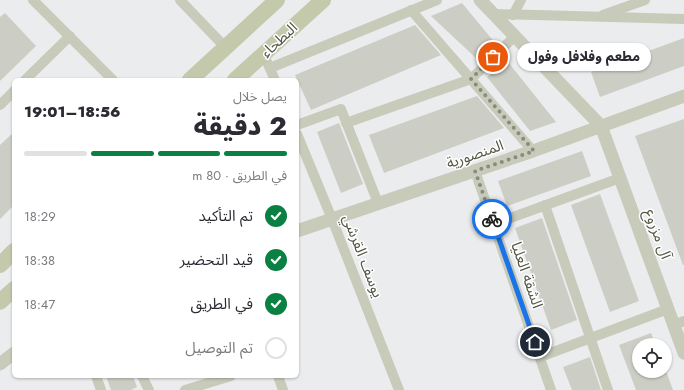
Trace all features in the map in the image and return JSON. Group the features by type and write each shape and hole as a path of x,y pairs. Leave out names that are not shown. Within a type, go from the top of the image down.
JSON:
{"main road":[{"name":"البطحاء","path":"192,78 276,0"},
{"name":"البطحاء","path":"238,78 266,61 322,0"},
{"path":"0,265 12,253"},
{"path":"0,302 12,291"}],"street":[{"path":"33,0 111,78"},
{"path":"180,0 225,47"},
{"path":"274,78 266,61 437,0"},
{"path":"480,0 601,126"},
{"path":"513,15 521,0"},
{"path":"597,17 644,0"},
{"path":"411,10 534,151"},
{"path":"495,14 684,20"},
{"path":"27,78 70,36"},
{"path":"346,123 471,79 515,36"},
{"path":"0,105 12,93"},
{"name":"المنصورية","path":"299,230 534,151 684,96"},
{"path":"299,124 341,109 378,203"},
{"name":"آل مزروع","path":"601,126 668,309 679,323 684,352"},
{"name":"يوسف القرشي","path":"299,139 332,218 399,390"},
{"name":"الشقة العليا","path":"475,171 551,390"},
{"path":"494,224 620,178"},
{"path":"545,206 608,390"},
{"path":"540,357 668,309"},
{"path":"0,364 12,355"},
{"path":"97,378 101,390"},
{"path":"143,378 149,390"},
{"path":"185,390 224,378"},
{"path":"279,378 283,390"}],"building":[{"path":"462,3 495,43 478,60 431,16"},
{"path":"5,13 36,46 0,81 0,17"},
{"path":"415,25 441,55 311,110 299,84 299,78 296,78 295,75"},
{"path":"684,38 684,66 600,97 591,72"},
{"path":"508,62 556,122 530,131 487,77"},
{"path":"477,96 504,128 384,173 369,135"},
{"path":"684,119 684,265 683,265 635,136"},
{"path":"339,123 363,184 341,193 317,132"},
{"path":"12,134 12,207 0,219 0,145"},
{"path":"582,151 591,176 507,206 498,181"},
{"path":"600,194 639,301 610,312 571,205"},
{"path":"542,218 577,320 551,330 515,228"},
{"path":"651,333 653,338 638,338"},
{"path":"632,340 632,378 669,378 673,390 636,390 619,345"},
{"path":"590,357 601,390 572,390 563,367"},
{"path":"107,378 134,378 137,387 131,390 111,390"}],"way so far":[{"path":"492,219 475,171 534,151 471,79 493,57"}],"place":[{"name":"مطعم وفلافل وفول","path":"493,57"}],"route":[{"path":"492,219 535,342"}]}
